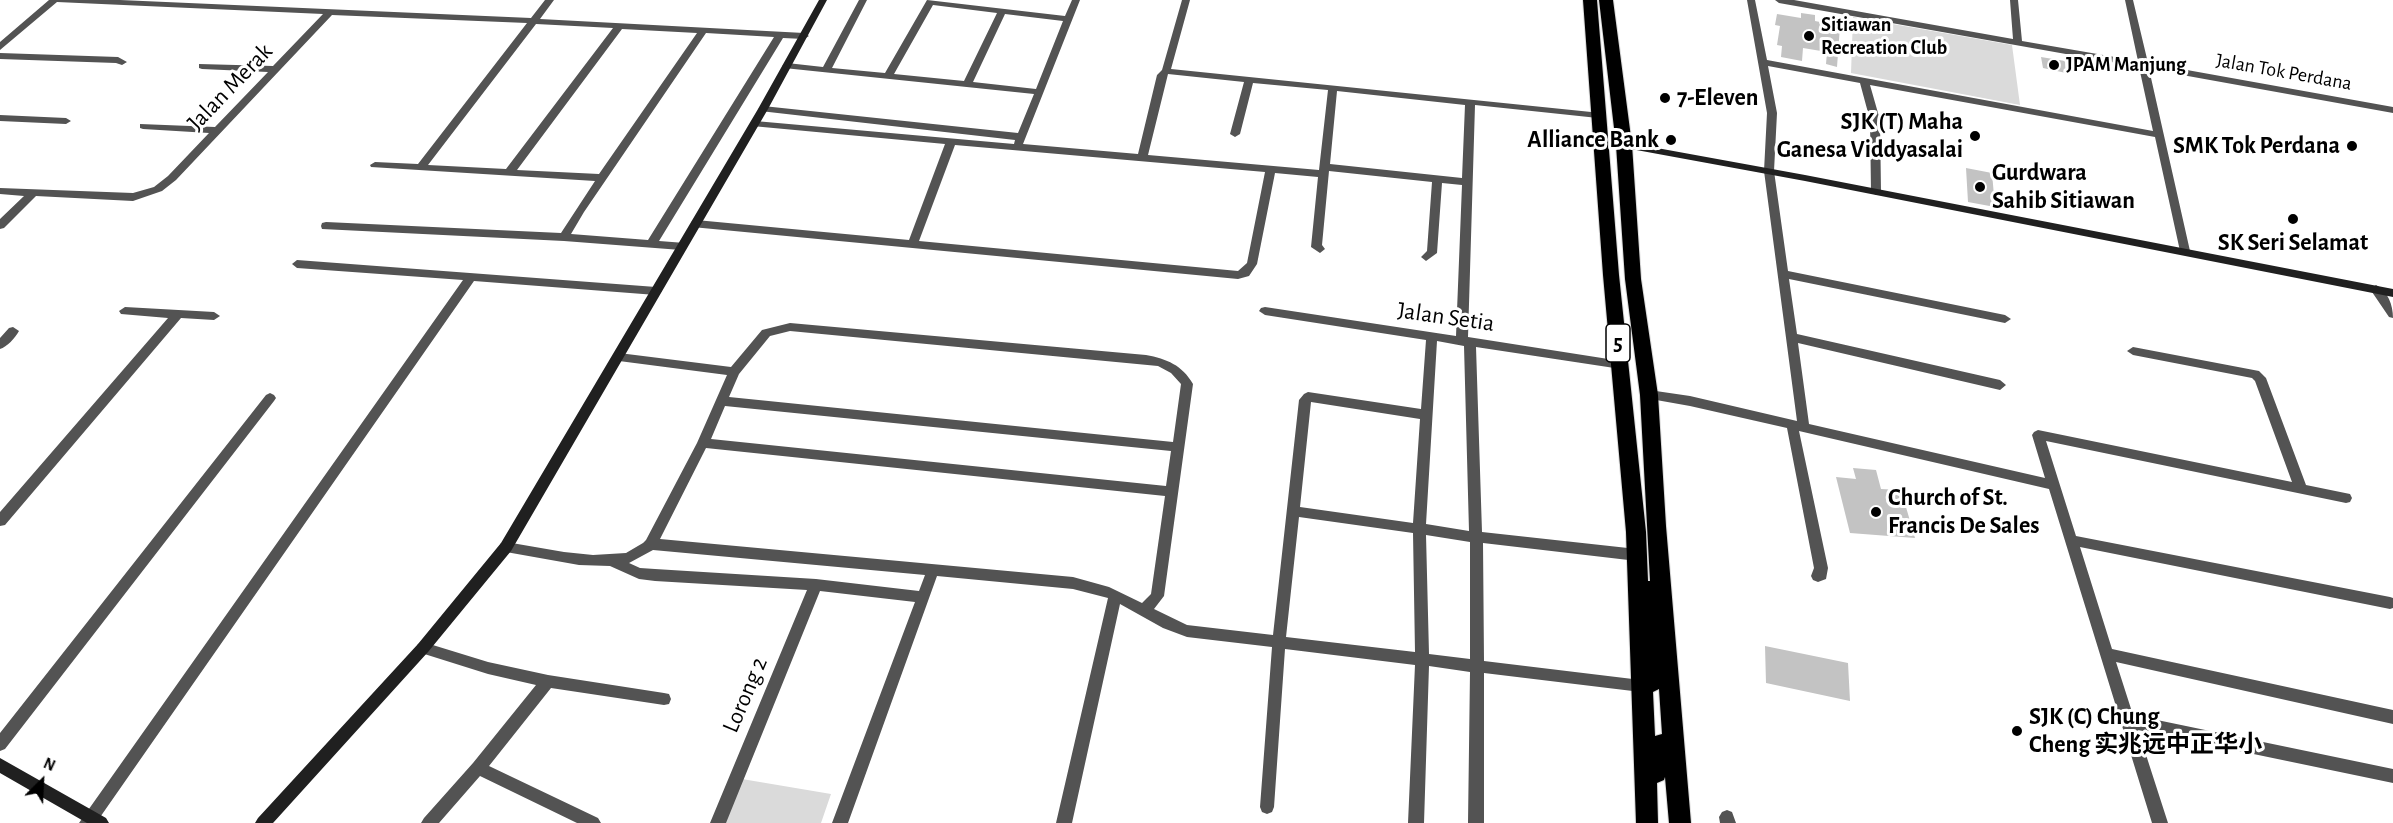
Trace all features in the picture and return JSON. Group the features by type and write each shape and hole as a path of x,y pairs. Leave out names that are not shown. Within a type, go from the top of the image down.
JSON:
{"highway":[{"name":"5","path":"1590,0 1606,218 1636,532 1647,823"},
{"name":"5","path":"1606,0 1624,145 1633,279 1649,395 1680,823"},
{"path":"1598,115 1606,111 1608,106 1605,76 1608,28"},
{"path":"1606,218 1615,198 1613,151 1617,146 1624,145"},
{"path":"1621,365 1632,361 1634,357 1627,301 1633,279"},
{"path":"1636,532 1640,467 1635,404 1637,399 1649,395"},
{"path":"1641,686 1655,680 1657,673 1648,577 1659,553"},
{"path":"1659,823 1655,753 1658,745 1675,740"}],"street":[{"path":"0,47 54,0"},
{"path":"59,0 534,21 804,36"},
{"path":"260,8 268,0"},
{"path":"420,168 550,0"},
{"path":"262,823 423,648 506,547 763,109 823,0"},
{"path":"826,70 863,0"},
{"path":"1019,142 1076,0"},
{"path":"1142,158 1162,75 1167,71 1186,0"},
{"path":"1751,0 1772,113 1769,171 1792,337 1798,426 1821,568 1821,575 1818,576"},
{"name":"Jalan Tok Perdana","path":"1779,0 2393,110"},
{"path":"2014,0 2018,43"},
{"path":"2129,0 2184,251"},
{"path":"888,76 932,1 1068,19"},
{"path":"967,85 1002,11"},
{"name":"Jalan Merak","path":"33,193 133,197 158,189 172,178 331,12"},
{"path":"508,173 619,26"},
{"path":"564,237 601,178 703,31"},
{"path":"651,244 780,35"},
{"path":"0,56 118,60 122,62"},
{"path":"1763,62 2160,135"},
{"path":"202,66 276,69"},
{"path":"787,66 1039,92"},
{"path":"1167,71 1598,115"},
{"path":"1235,134 1249,79"},
{"path":"1864,81 1875,120 1876,192"},
{"path":"1320,249 1316,247 1333,87"},
{"path":"1470,101 1466,340 1476,537 1479,667 1476,823"},
{"path":"763,109 1142,158 1468,182"},
{"path":"0,118 66,121"},
{"path":"754,124 951,141 1019,142"},
{"path":"143,126 218,130"},
{"path":"913,244 951,141"},
{"path":"1624,145 1769,171 2393,293"},
{"path":"375,165 601,178"},
{"path":"696,224 1238,275 1245,273 1252,264 1271,169"},
{"path":"1426,257 1432,253 1437,178"},
{"path":"0,191 33,193"},
{"path":"0,225 33,193"},
{"path":"326,226 564,237 681,246"},
{"path":"297,264 656,291"},
{"path":"1782,274 2005,319"},
{"path":"0,765 93,821 471,277"},
{"path":"2376,289 2393,314"},
{"path":"125,310 214,316"},
{"name":"Jalan Setia","path":"1265,311 1621,365"},
{"path":"0,521 178,314"},
{"path":"506,547 581,559 608,560 637,555 651,544 702,443 734,372 766,333 790,327 1163,362 1182,374 1187,384 1157,596 1148,606 1141,609"},
{"path":"0,345 13,331"},
{"path":"1416,823 1422,660 1419,529 1432,337"},
{"path":"1792,337 2000,385"},
{"path":"2133,351 2255,374 2260,378 2301,489"},
{"path":"619,357 734,372"},
{"path":"1649,395 1690,401 2054,485"},
{"path":"0,744 270,398"},
{"path":"1267,807 1279,641 1306,398 1427,415"},
{"path":"722,401 1178,447"},
{"path":"2160,823 2038,435 2346,498"},
{"path":"702,443 1171,492"},
{"path":"1293,511 1476,537 1637,555"},
{"path":"2071,540 2390,603"},
{"path":"651,544 1073,583 1115,596 1167,625 1186,631 1641,686"},
{"path":"608,560 639,573 655,575 816,585 923,597"},
{"path":"840,823 933,570"},
{"name":"Lorong 2","path":"718,823 816,585"},
{"path":"1064,823 1115,596"},
{"path":"423,648 488,668 548,681 664,699"},
{"path":"2107,654 2393,717"},
{"path":"429,823 478,768 548,681"},
{"path":"2128,721 2393,776"},
{"path":"478,768 587,822"}],"shaded area":[{"path":"1853,17 2012,45 2020,105 1851,73"},
{"path":"742,779 831,794 821,823 724,823"}],"building":[{"name":"Sitiawan Recreation Club","path":"1801,13 1815,15 1815,21 1840,26 1837,67 1826,64 1827,52 1803,48 1802,61 1781,57 1782,46 1777,45 1780,26 1775,25 1777,14 1801,18"},
{"name":"JPAM Manjung","path":"2041,57 2065,61 2066,73 2043,68"},
{"name":"Gurdwara Sahib Sitiawan","path":"1966,168 1992,173 1995,207 1968,202"},
{"name":"Church of St. Francis De Sales","path":"1853,468 1876,470 1881,489 1901,490 1915,538 1850,533 1836,477 1856,479"},
{"path":"1765,646 1848,663 1850,701 1766,683"}],"place":[{"name":"Sitiawan Recreation Club","path":"1809,36"},
{"name":"JPAM Manjung","path":"2054,65"},
{"name":"7-Eleven","path":"1665,98"},
{"name":"SJK (T) Maha Ganesa Viddyasalai","path":"1975,136"},
{"name":"Alliance Bank","path":"1671,140"},
{"name":"SMK Tok Perdana","path":"2352,146"},
{"name":"Gurdwara Sahib Sitiawan","path":"1980,187"},
{"name":"SK Seri Selamat","path":"2293,219"},
{"name":"Church of St. Francis De Sales","path":"1876,512"},
{"name":"SJK (C) Chung Cheng 实兆远中正华小","path":"2017,731"}]}
